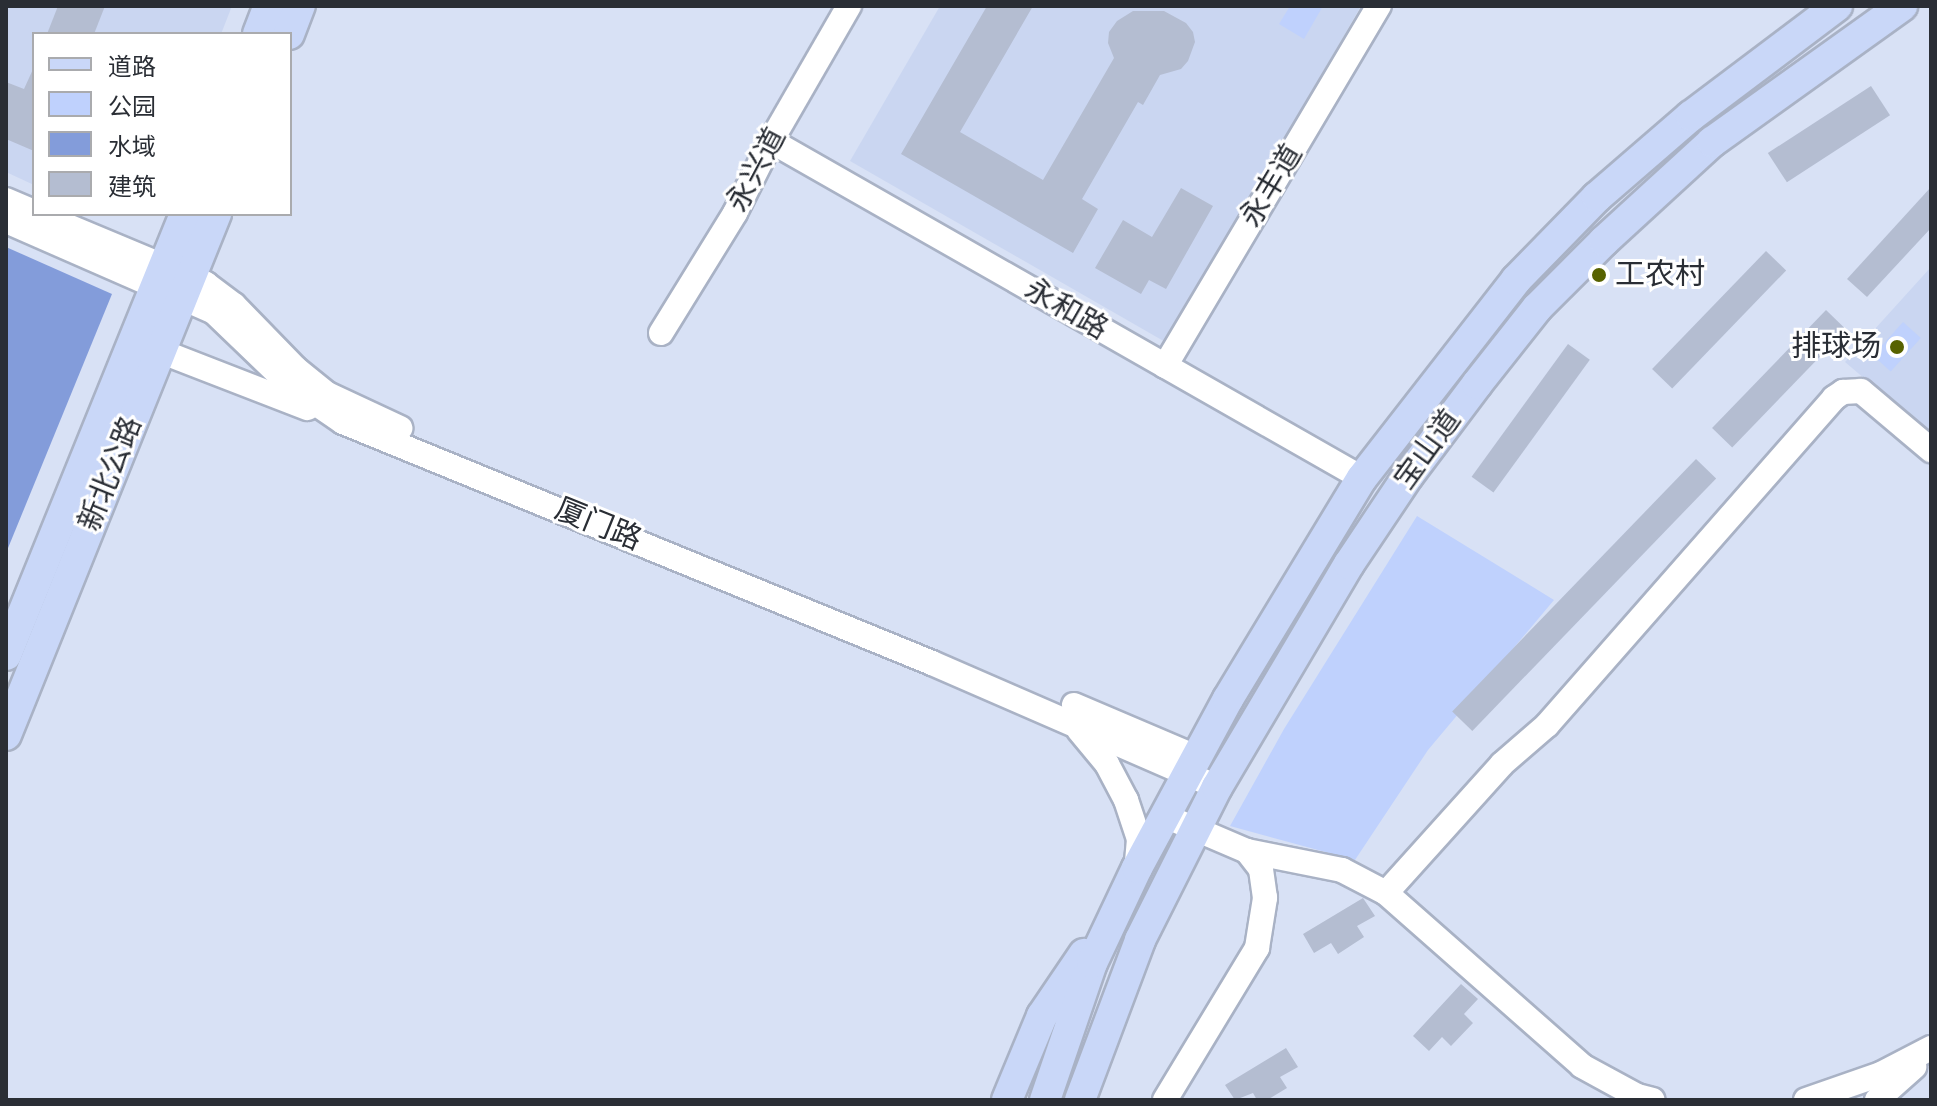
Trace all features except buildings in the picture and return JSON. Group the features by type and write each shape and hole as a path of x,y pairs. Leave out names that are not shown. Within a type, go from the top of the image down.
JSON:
{"main road":[{"path":"259,32 269,6"},
{"path":"290,32 300,6"},
{"name":"宝山道","path":"1045,1100 1076,1005 1108,925 1137,868 1277,614 1362,478 1516,280 1597,197 1691,116 1837,6"},
{"name":"宝山道","path":"1080,1100 1107,1019 1140,940 1193,830 1349,564 1408,476 1537,308 1604,241 1712,142 1902,6"},
{"name":"新北公路","path":"6,735 160,351 185,216"},
{"name":"新北公路","path":"6,655 173,281 215,216"},
{"path":"1007,1100 1042,1016 1069,973 1108,925"}],"street":[{"name":"永兴道","path":"661,333 735,213 771,141 849,6"},
{"name":"永丰道","path":"1165,366 1379,6"},
{"name":"永和路","path":"771,141 1362,478"},
{"name":"厦门路","path":"6,200 32,211"},
{"name":"厦门路","path":"42,216 173,281 214,312 292,387 343,422 1064,719 1192,764"},
{"name":"厦门路","path":"6,221 234,305 295,368 327,394 391,424 1192,764 1221,780"},
{"path":"160,351 343,422"},
{"path":"1386,893 1502,764 1547,725 1834,398 1843,392 1861,391 1931,450"},
{"path":"1064,719 1092,743 1117,783 1139,839 1137,868"},
{"path":"1165,816 1247,851 1342,870 1386,893 1618,1100"},
{"path":"1165,1100 1257,948 1265,898 1261,869 1247,851"},
{"path":"1806,1100 1881,1074 1931,1050"},
{"path":"1877,1100 1931,1050"},
{"path":"1582,1066 1637,1096 1653,1100"}],"shaded area":[{"path":"6,6 232,6 222,32 32,32 32,184 6,172"},
{"path":"940,6 1361,6 1167,343 850,161"},
{"path":"1931,267 1931,435 1845,362"}],"green space":[{"path":"1290,6 1323,6 1304,39 1279,24"},
{"name":"排球场","path":"1903,322 1921,338 1891,372 1873,355"},
{"path":"1417,516 1554,600 1428,750 1355,860 1230,826 1284,729"}],"water":[{"path":"6,247 112,294 6,553"}],"place":[{"name":"工农村","path":"1599,275"},
{"name":"排球场","path":"1897,347"}]}
